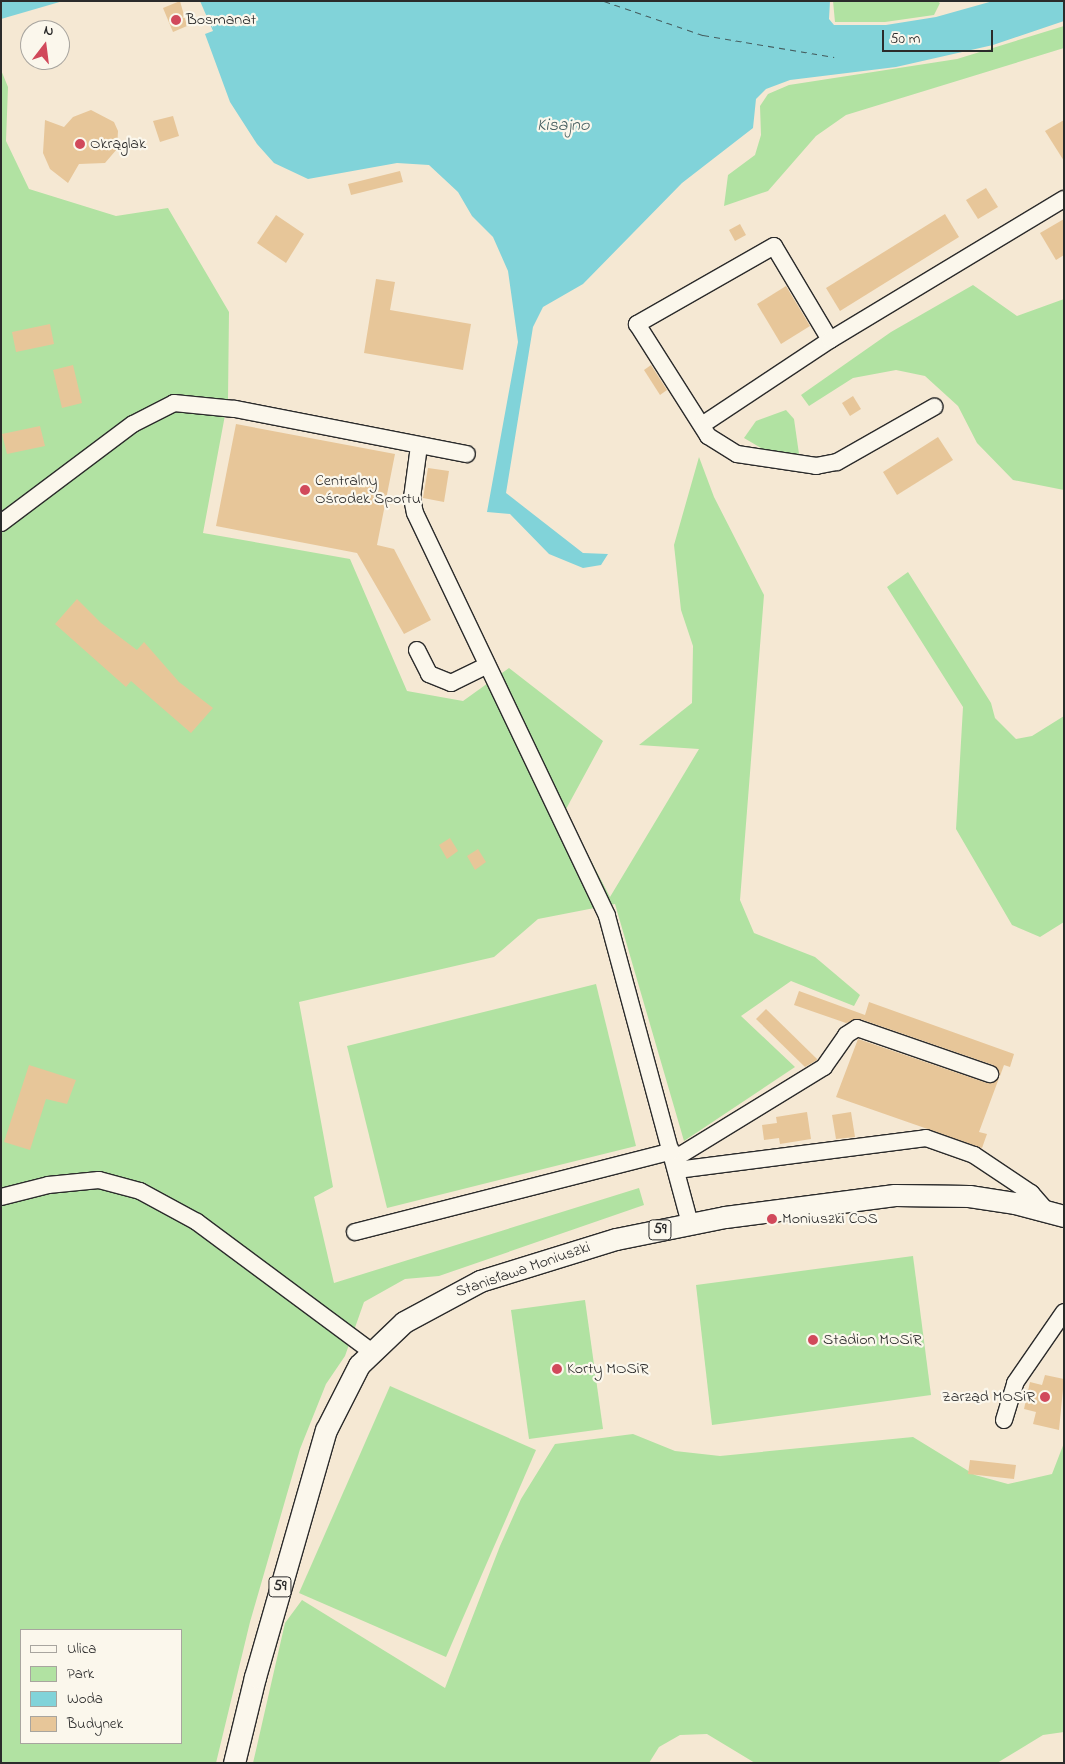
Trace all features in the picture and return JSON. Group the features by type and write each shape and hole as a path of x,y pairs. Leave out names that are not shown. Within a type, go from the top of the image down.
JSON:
{"main road":[{"name":"Stanisława Moniuszki","path":"234,1763 319,1449 348,1383 371,1351 404,1322 441,1299 480,1281 616,1239 690,1224 895,1195 969,1196 1055,1213"}],"lane":[{"path":"702,425 830,340 1064,199"},
{"path":"830,340 774,246 637,324 708,436 737,454 816,466 861,450 934,407"},
{"path":"1,523 133,424 174,403 235,409 467,454"},
{"path":"419,446 412,498 415,513 486,666 607,916 690,1224"},
{"path":"417,650 429,674 451,682 486,666"},
{"path":"674,1160 824,1067 846,1035 857,1028 990,1074"},
{"path":"354,1232 674,1160 926,1138 974,1155 1031,1193 1055,1213"},
{"path":"1,1197 48,1185 99,1180 140,1191 196,1222 371,1351"},
{"path":"1004,1420 1015,1383 1064,1312"}],"green space":[{"path":"833,1 937,1 940,3 934,15 885,22 835,22"},
{"path":"1064,26 1064,48 846,115 816,136 768,191 724,206 728,175 755,155 761,135 760,106 768,94 789,85 957,59"},
{"path":"1,70 8,87 6,141 29,189 116,216 168,208 229,312 228,399 203,533 350,559 407,691 463,701 509,668 603,741 565,811 610,897 699,749 639,745 692,703 693,646 681,610 674,545 699,457 714,497 764,595 740,900 754,933 815,957 860,995 854,1006 791,981 741,1016 795,1067 684,1141 615,904 538,919 494,957 299,1002 333,1187 314,1197 334,1283 639,1188 644,1205 439,1276 405,1279 364,1302 345,1356 326,1384 300,1449 250,1622 216,1763 1,1763"},
{"path":"973,285 1017,316 1064,299 1064,490 1013,480 977,443 958,406 925,376 896,370 853,378 809,406 801,395 891,332"},
{"path":"786,410 794,419 799,454 768,452 744,438 756,421"},
{"path":"908,572 991,703 995,718 1016,739 1032,736 1064,716 1064,922 1040,937 1012,925 956,829 963,707 887,587"},
{"path":"596,984 636,1146 387,1208 347,1046"},
{"name":"Stadion MOSiR","path":"913,1256 931,1395 712,1425 696,1285"},
{"name":"Korty MOSiR","path":"585,1300 603,1429 529,1439 511,1310"},
{"path":"390,1386 536,1450 446,1657 299,1593"},
{"path":"633,1434 675,1451 720,1456 913,1437 975,1475 1008,1484 1052,1474 1064,1443 1064,1732 1043,1735 997,1763 755,1763 707,1734 680,1735 659,1747 649,1763 253,1763 285,1623 302,1600 445,1688 500,1546 521,1499 555,1444"}],"water":[{"path":"1,1 63,1 1,19"},
{"name":"Kisajno","path":"200,1 830,1 829,19 834,25 886,25 936,17 993,1 1064,1 1064,21 993,45 896,67 790,80 766,89 756,99 753,128 682,183 583,284 543,307 533,327 506,493 583,553 608,554 601,565 583,568 549,554 510,514 487,512 518,342 508,271 493,237 472,216 458,192 429,165 397,163 308,179 274,163 257,144 230,102 205,34 213,31"}],"building":[{"name":"Bosmanat","path":"180,1 187,26 173,32 163,8"},
{"name":"Okrąglak","path":"91,110 114,122 118,131 117,149 105,163 79,164 68,183 50,169 43,153 45,120 64,127 73,117"},
{"path":"173,116 179,136 160,142 153,121"},
{"path":"1064,120 1064,161 1045,131"},
{"path":"400,171 403,182 351,195 348,184"},
{"path":"986,188 998,207 978,219 966,200"},
{"path":"945,214 959,237 840,311 826,288"},
{"path":"276,215 304,234 286,263 257,243"},
{"path":"1064,219 1064,255 1056,260 1040,233"},
{"path":"740,224 746,235 735,241 729,230"},
{"path":"376,279 395,282 390,310 471,324 463,370 364,353"},
{"path":"786,286 810,326 781,344 757,304"},
{"path":"50,324 54,344 16,352 12,332"},
{"path":"73,365 82,403 62,408 53,370"},
{"path":"651,365 667,390 660,395 644,370"},
{"path":"853,396 861,409 850,416 842,403"},
{"name":"Centralny Ośrodek Sportu","path":"236,424 395,454 377,545 394,549 431,620 404,634 357,553 216,526"},
{"path":"40,426 45,446 7,454 2,434"},
{"path":"938,437 953,460 897,495 883,472"},
{"path":"428,468 449,471 444,502 423,498"},
{"path":"77,599 101,623 137,650 144,642 179,682 213,708 191,733 131,681 126,687 55,624"},
{"path":"450,838 458,851 447,859 439,845"},
{"path":"478,849 486,862 475,870 467,856"},
{"path":"799,991 865,1015 869,1002 1014,1054 1010,1067 1004,1065 1000,1076 993,1065 860,1019 846,1023 794,1005"},
{"path":"766,1009 817,1060 805,1067 756,1019"},
{"path":"858,1039 987,1083 999,1078 979,1132 987,1134 982,1148 836,1097"},
{"path":"29,1065 76,1080 67,1104 46,1099 30,1150 4,1142"},
{"path":"807,1112 811,1139 780,1144 779,1138 764,1140 762,1125 777,1123 776,1117"},
{"path":"851,1112 855,1137 836,1139 832,1115"},
{"name":"Zarząd MOSiR","path":"1045,1375 1064,1379 1059,1430 1033,1424 1036,1412 1024,1409 1030,1382 1042,1385"},
{"path":"970,1460 1016,1465 1014,1479 968,1474"}],"ferry route":[{"path":"604,1 703,35 834,57"}],"place":[{"name":"Bosmanat","path":"176,20"},
{"name":"Okrąglak","path":"80,144"},
{"name":"Centralny Ośrodek Sportu","path":"305,490"},
{"name":"Moniuszki COS","path":"772,1219"},
{"name":"Stadion MOSiR","path":"813,1340"},
{"name":"Korty MOSiR","path":"557,1369"},
{"name":"Zarząd MOSiR","path":"1045,1397"}]}
